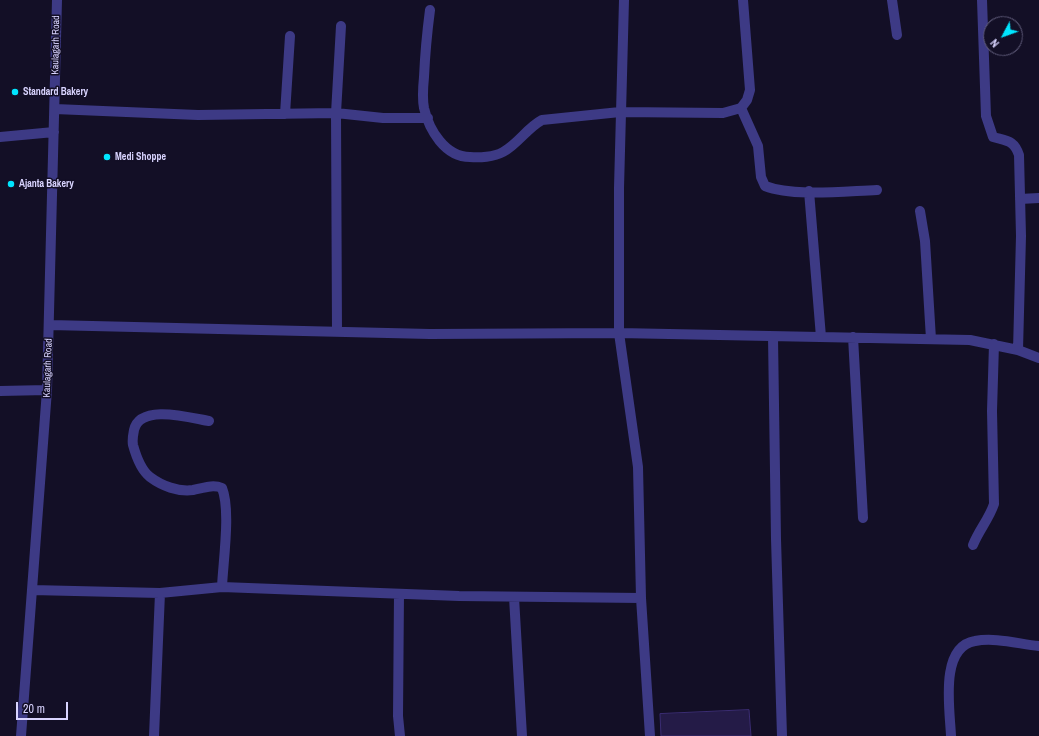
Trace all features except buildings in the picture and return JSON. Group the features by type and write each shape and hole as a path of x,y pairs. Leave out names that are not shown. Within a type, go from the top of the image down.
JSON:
{"street":[{"name":"Kaulagarh Road","path":"21,736 47,390 58,0"},
{"path":"624,0 623,92 620,112 619,333 638,467 641,598 650,736"},
{"path":"430,10 423,93 424,108 440,142 452,153 461,157 475,158 502,153 514,144 532,125 542,120 620,112 723,113 741,108 747,100 750,90 743,0"},
{"path":"892,0 897,35"},
{"path":"982,0 986,116 993,137 1008,139 1016,146 1019,155 1020,199 1018,350"},
{"path":"336,332 336,113 341,26"},
{"path":"285,114 290,36"},
{"path":"741,108 758,146 761,177 765,186 780,190 877,190"},
{"path":"55,109 198,115 336,113 383,118 428,118"},
{"path":"0,137 54,132"},
{"path":"809,191 820,337"},
{"path":"1020,199 1039,198"},
{"path":"920,211 925,241 931,339"},
{"path":"50,325 336,332 482,334 619,333 970,340 1018,350 1039,358"},
{"path":"773,337 776,539 782,736"},
{"path":"853,337 863,518"},
{"path":"973,546 979,530 991,514 994,504 992,411 994,344"},
{"path":"0,391 47,390"},
{"path":"209,421 166,414 146,416 135,426 132,441 137,458 149,476 162,484 176,490 190,490 216,486 222,488 225,494 225,521 222,587"},
{"path":"32,590 160,593 222,587 399,594 641,598"},
{"path":"154,736 160,593"},
{"path":"399,594 398,716 400,736"},
{"path":"514,597 522,736"},
{"path":"951,736 949,687 952,661 956,653 964,645 975,641 999,641 1039,646"}],"place":[{"name":"Standard Bakery","path":"15,92"},
{"name":"Medi Shoppe","path":"107,157"},
{"name":"Ajanta Bakery","path":"11,184"}]}
